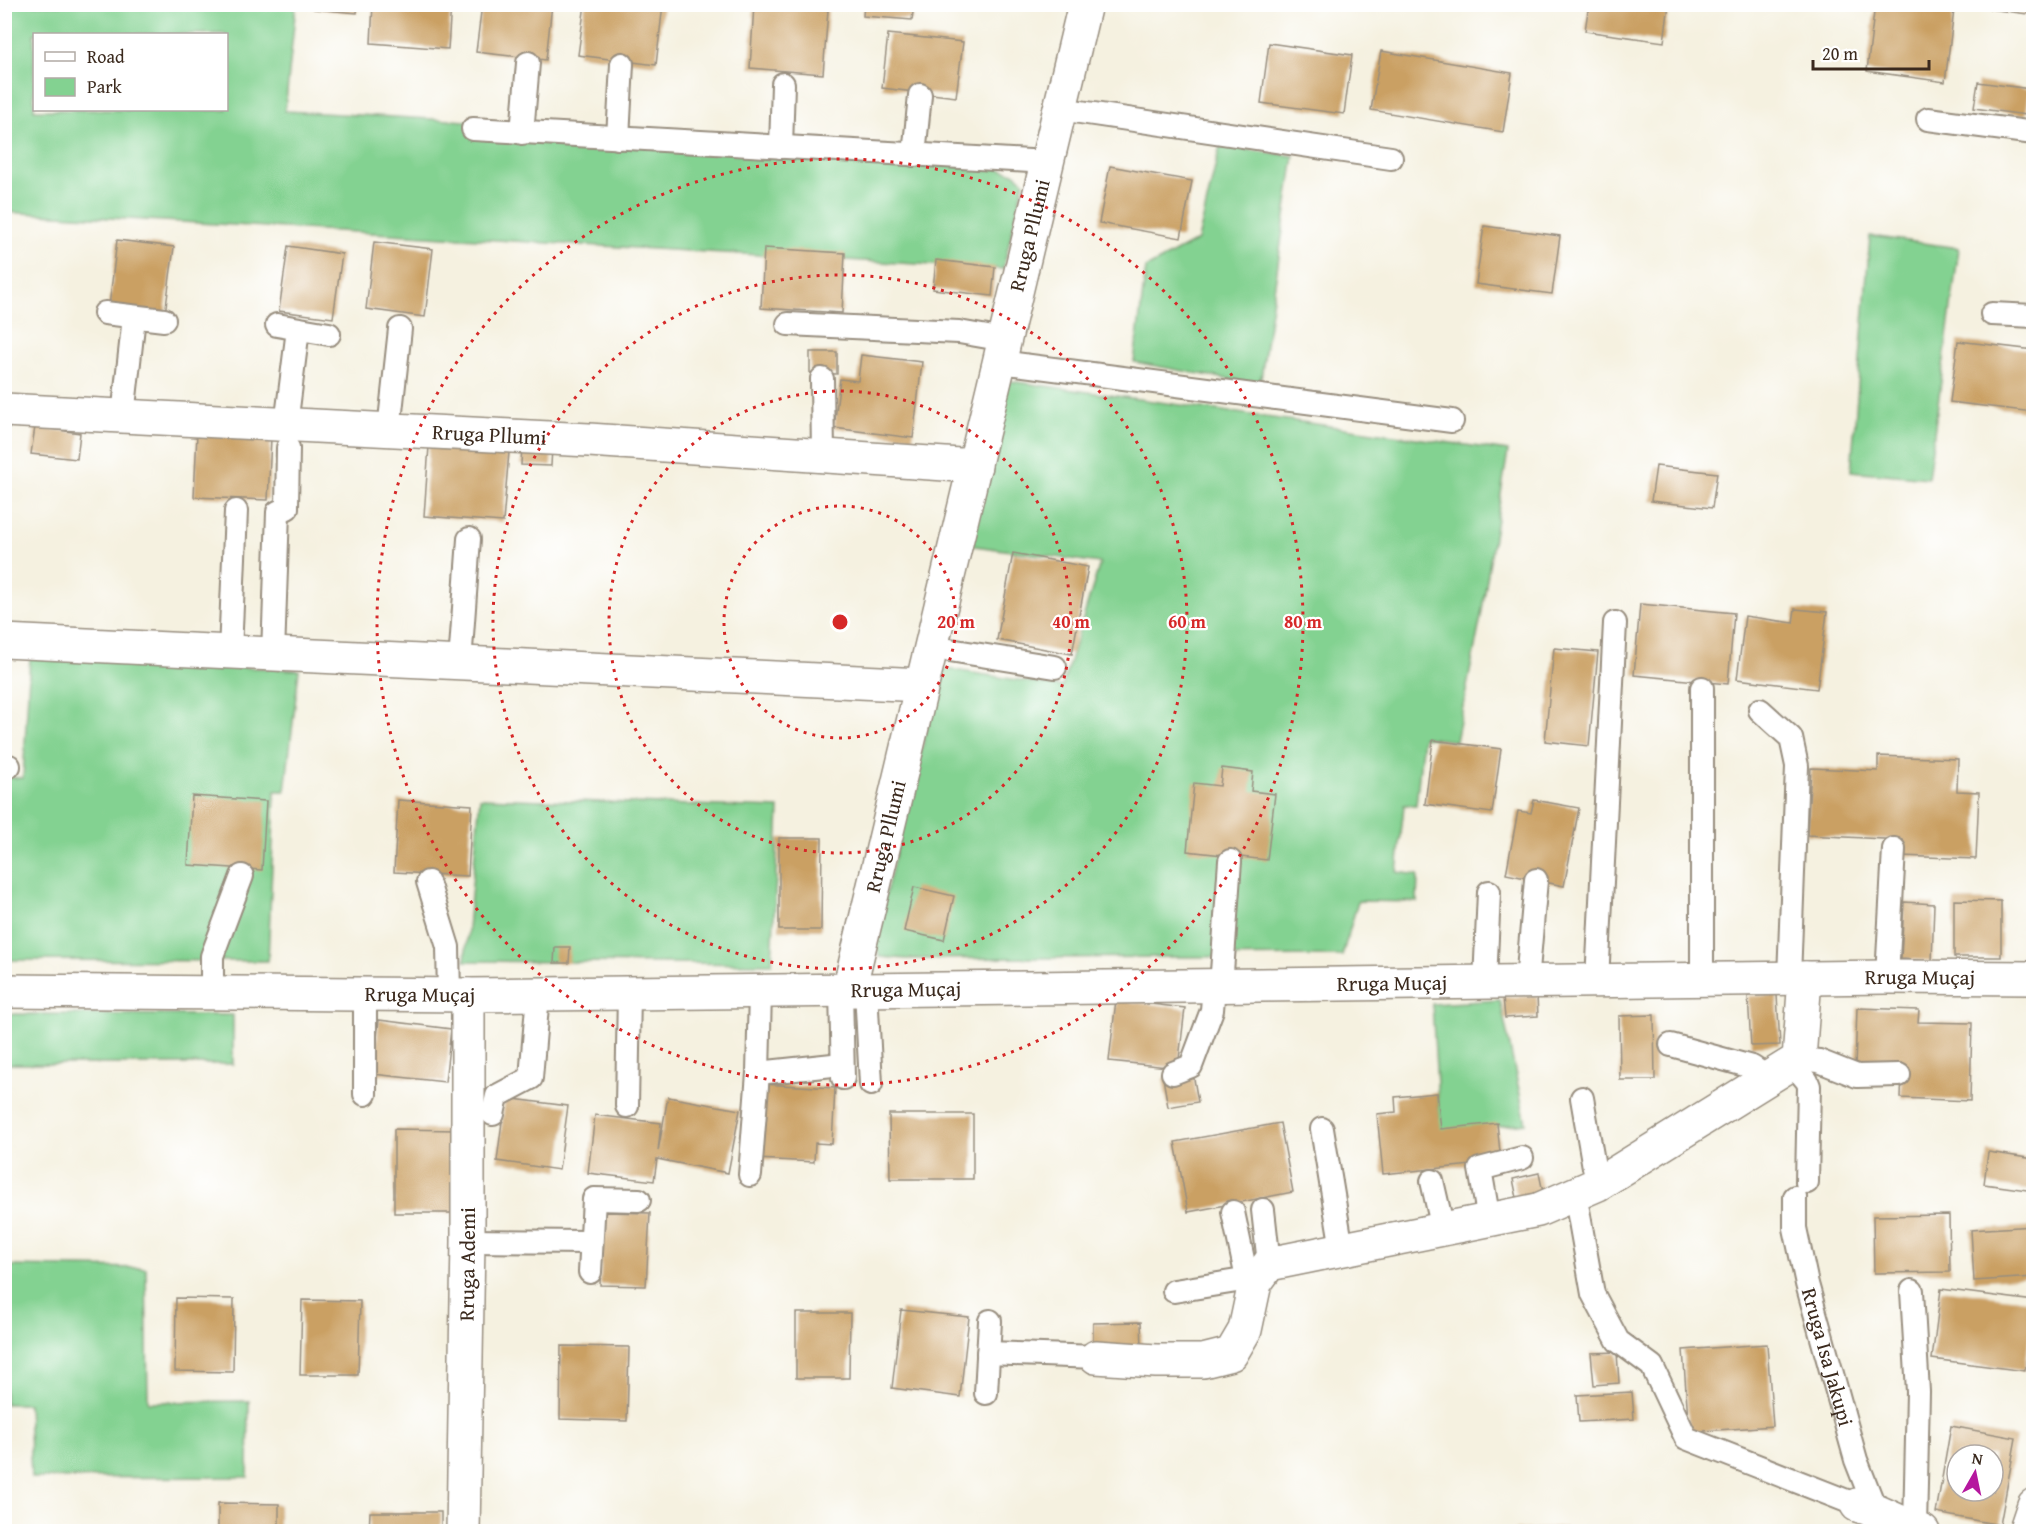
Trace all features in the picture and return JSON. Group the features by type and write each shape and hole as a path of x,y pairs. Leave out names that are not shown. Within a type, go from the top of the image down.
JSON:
{"street":[{"name":"Rruga Pllumi","path":"852,990 922,685 1085,4"},
{"name":"Rruga Pllumi","path":"4,410 123,416 287,436 389,430 975,466"},
{"path":"4,641 922,685"},
{"name":"Rruga Muçaj","path":"4,991 458,995 1887,977 2034,978"},
{"path":"1096,1357 1203,1361 1231,1354 1245,1330 1261,1276 1342,1249 1538,1210 1604,1181 1787,1067 1797,978"},
{"name":"Rruga Ademi","path":"458,995 468,1240 463,1532"},
{"path":"2025,1532 2034,1505"},
{"path":"1866,1508 1919,1530"}],"lane":[{"path":"522,133 528,63"},
{"path":"618,138 622,64"},
{"path":"781,147 783,84"},
{"path":"914,155 920,95"},
{"path":"1060,109 1391,158"},
{"path":"1928,118 2034,133"},
{"path":"473,129 1047,162"},
{"path":"105,313 164,320"},
{"path":"1992,314 2034,316"},
{"path":"123,416 134,317"},
{"path":"788,324 959,333 1002,351 1452,421"},
{"path":"273,654 279,512 287,508 287,327 329,334"},
{"path":"389,430 400,329"},
{"path":"822,379 823,455"},
{"path":"230,652 236,511"},
{"path":"460,663 470,538"},
{"path":"1597,981 1615,623"},
{"path":"931,647 1056,667"},
{"path":"1702,688 1702,980"},
{"path":"1760,710 1791,738 1797,766 1797,978"},
{"path":"1887,977 1894,849"},
{"path":"1173,1073 1191,1066 1212,1010 1218,986 1230,861"},
{"path":"212,993 212,956 242,876"},
{"path":"1527,982 1536,880"},
{"path":"428,882 448,947 458,995"},
{"path":"1485,982 1489,892"},
{"path":"758,1073 843,1071 852,990"},
{"path":"852,990 871,1084"},
{"path":"750,1175 758,1073 760,992"},
{"path":"627,1106 629,993"},
{"path":"365,994 365,1094"},
{"path":"493,1114 497,1096 531,1078 538,994"},
{"path":"1671,1045 1752,1067 1787,1067 1819,1061 1857,1076 1899,1075"},
{"name":"Rruga Isa Jakupi","path":"1787,1067 1808,1081 1809,1086 1801,1190 1795,1228 1856,1461 1866,1508"},
{"path":"1582,1098 1594,1167 1604,1181"},
{"path":"1322,1129 1342,1249"},
{"path":"1491,1219 1480,1169 1522,1158"},
{"path":"1432,1181 1443,1229"},
{"path":"1571,1196 1578,1210 1593,1294 1618,1341 1652,1366 1686,1438 1866,1508"},
{"path":"590,1272 594,1199 639,1200"},
{"path":"1261,1276 1263,1210"},
{"path":"1233,1212 1245,1269 1261,1276"},
{"path":"468,1240 591,1242"},
{"path":"1174,1291 1261,1276"},
{"path":"1912,1291 1918,1392 1919,1530"},
{"path":"986,1394 990,1321"},
{"path":"988,1353 1096,1357"}],"green space":[{"path":"4,5 296,5 285,111 468,121 999,169 1014,173 1024,181 1003,269 5,212"},
{"path":"1220,146 1294,156 1260,385 1134,362 1146,268 1198,240"},
{"path":"1870,236 1959,248 1928,478 1851,471"},
{"path":"1003,380 1508,451 1480,622 1456,741 1423,737 1416,805 1404,805 1397,872 1418,875 1417,902 1358,901 1342,956 907,959 880,957 874,941 942,668 1062,687 1100,563 968,545"},
{"path":"30,657 299,670 285,791 275,791 268,961 5,960 5,777 23,778"},
{"path":"480,798 779,808 772,964 465,961"},
{"path":"1500,1000 1526,1123 1440,1133 1432,1004"},
{"path":"5,1014 233,1015 233,1064 5,1064"},
{"path":"5,1266 146,1268 148,1402 249,1401 248,1477 31,1478 28,1404 5,1404"}],"building":[{"path":"314,4 358,4 357,13 314,9"},
{"path":"373,4 451,4 448,49 371,43"},
{"path":"482,4 552,4 546,60 476,52"},
{"path":"585,4 663,4 656,65 578,55"},
{"path":"864,4 914,4 912,20 863,16"},
{"path":"1589,4 1669,4 1664,42 1585,31"},
{"path":"1875,4 1911,4 1954,10 1945,82 1867,71"},
{"path":"1991,4 2028,4 2027,14 1990,9"},
{"path":"754,5 828,10 823,74 750,68"},
{"path":"888,34 963,42 956,97 882,88"},
{"path":"1269,43 1352,55 1344,114 1261,103"},
{"path":"1381,51 1512,73 1503,132 1371,110"},
{"path":"1978,82 2030,89 2026,115 1974,108"},
{"path":"1110,166 1192,181 1181,238 1099,223"},
{"path":"1484,226 1560,236 1552,294 1476,284"},
{"path":"117,240 174,247 165,314 109,307"},
{"path":"374,242 433,249 425,317 366,309"},
{"path":"288,246 342,254 333,318 279,311"},
{"path":"764,248 845,253 842,313 761,308"},
{"path":"936,260 995,267 992,296 933,289"},
{"path":"1958,341 2034,350 2033,412 1950,402"},
{"path":"810,352 837,352 837,374 810,373"},
{"path":"861,355 922,362 913,438 834,428 840,379 858,381"},
{"path":"35,427 80,433 77,459 31,454"},
{"path":"197,434 271,438 268,500 194,497"},
{"path":"522,445 552,447 551,466 521,465"},
{"path":"429,446 509,452 503,522 424,516"},
{"path":"1656,466 1717,473 1712,508 1651,501"},
{"path":"1013,553 1088,567 1072,654 997,640"},
{"path":"1640,604 1734,613 1728,684 1634,675"},
{"path":"1795,609 1827,612 1817,689 1737,679 1745,616 1793,623"},
{"path":"1554,648 1598,652 1589,746 1545,741"},
{"path":"1433,740 1501,749 1492,813 1425,804"},
{"path":"1878,756 1958,759 1957,791 1979,792 1976,859 1902,856 1903,840 1807,835 1811,768 1878,771"},
{"path":"1222,768 1253,772 1251,791 1275,794 1267,860 1187,851 1194,783 1220,786"},
{"path":"192,796 266,801 262,870 188,865"},
{"path":"398,800 472,805 468,876 394,872"},
{"path":"1534,800 1579,808 1564,886 1506,874 1518,811 1531,813"},
{"path":"779,838 822,838 821,930 779,930"},
{"path":"914,887 954,896 944,940 904,931"},
{"path":"1954,900 2001,901 2001,957 1954,957"},
{"path":"1904,902 1934,904 1932,961 1901,959"},
{"path":"555,947 570,947 569,963 554,963"},
{"path":"1777,995 1780,1045 1751,1046 1748,996"},
{"path":"1537,996 1538,1016 1505,1018 1503,997"},
{"path":"1116,1000 1185,1008 1178,1068 1109,1061"},
{"path":"1857,1008 1919,1010 1918,1022 1972,1023 1970,1101 1901,1098 1902,1068 1855,1068"},
{"path":"1654,1015 1655,1080 1620,1080 1619,1016"},
{"path":"379,1020 451,1029 445,1082 373,1074"},
{"path":"1193,1073 1198,1102 1168,1107 1163,1078"},
{"path":"761,1084 835,1088 832,1144 815,1143 814,1162 757,1159"},
{"path":"1437,1093 1441,1129 1497,1123 1501,1162 1383,1174 1377,1114 1396,1112 1395,1097"},
{"path":"668,1097 740,1110 728,1173 657,1159 654,1181 588,1173 595,1115 661,1123 658,1151"},
{"path":"505,1098 568,1106 559,1170 497,1161"},
{"path":"889,1114 973,1114 973,1179 890,1179"},
{"path":"1280,1123 1293,1192 1188,1212 1175,1142"},
{"path":"394,1129 457,1130 457,1213 394,1213"},
{"path":"1988,1152 2034,1159 2034,1191 1984,1184"},
{"path":"1539,1173 1544,1197 1518,1203 1513,1179"},
{"path":"603,1212 650,1213 646,1286 600,1285"},
{"path":"1949,1215 1950,1272 1874,1273 1873,1216"},
{"path":"2034,1226 2034,1277 1974,1281 1971,1230"},
{"path":"1941,1289 2034,1301 2025,1371 1932,1359"},
{"path":"176,1298 234,1299 233,1372 175,1371"},
{"path":"302,1300 360,1301 358,1375 300,1375"},
{"path":"901,1310 969,1317 960,1397 892,1388"},
{"path":"796,1313 850,1313 849,1378 796,1378"},
{"path":"1141,1322 1142,1347 1093,1348 1093,1323"},
{"path":"1767,1344 1773,1426 1689,1432 1683,1350"},
{"path":"561,1346 629,1347 627,1421 560,1419"},
{"path":"1617,1352 1619,1383 1594,1385 1591,1353"},
{"path":"1632,1392 1634,1419 1579,1422 1577,1395"},
{"path":"1951,1426 2016,1438 2005,1498 2005,1443 1948,1443"},
{"path":"1945,1461 1945,1503 2004,1503 2000,1525 1936,1513"},
{"path":"218,1503 279,1504 279,1532 218,1532"},
{"path":"370,1512 441,1512 441,1532 369,1532"},
{"path":"1566,1527 1566,1532 1515,1532 1515,1530"}]}
